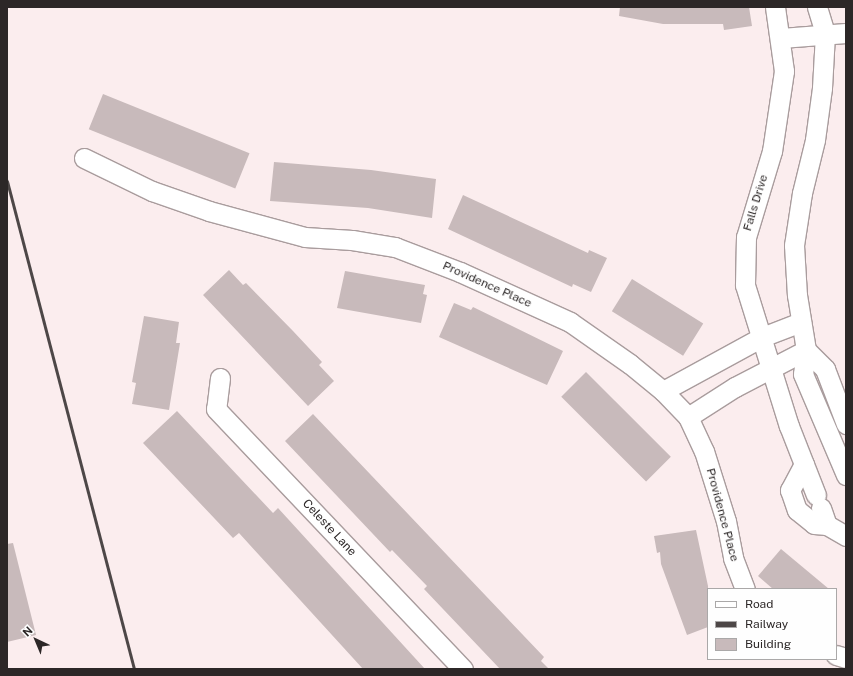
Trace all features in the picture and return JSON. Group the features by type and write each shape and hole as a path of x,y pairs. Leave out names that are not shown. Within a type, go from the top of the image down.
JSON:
{"street":[{"name":"Falls Drive","path":"775,7 781,38 784,71 772,151 746,236 745,285 771,368 821,509"},
{"path":"817,7 825,34 822,88 815,140 802,193 794,245 801,322 806,350 803,374 846,475"},
{"path":"781,38 846,33"},
{"name":"Providence Place","path":"84,158 152,191 209,211 306,237 352,240 395,247 460,272 570,322 663,391 688,417 704,452 726,521 733,558 745,588"},
{"path":"663,391 762,337 801,322"},
{"path":"688,417 734,387 806,350"},
{"path":"806,350 825,369 846,424"},
{"name":"Celeste Lane","path":"220,378 216,409 463,669"},
{"path":"804,464 790,490 797,510 814,524 821,509 846,536"}],"building":[{"path":"620,7 749,7 752,26 724,30 723,24 663,24 619,16"},
{"path":"103,94 249,153 235,188 89,129"},
{"path":"274,162 371,170 436,179 432,218 368,208 270,201"},
{"path":"463,195 588,253 589,250 607,258 591,292 573,284 572,287 448,229"},
{"path":"229,270 243,285 246,283 293,331 322,362 319,365 334,381 308,406 203,295"},
{"path":"345,271 425,285 423,294 427,295 421,323 337,308"},
{"path":"632,279 703,324 683,356 612,311"},
{"path":"454,303 471,310 473,307 563,351 547,385 439,337"},
{"path":"144,316 179,322 176,343 180,343 169,410 132,404 136,383 132,382"},
{"path":"586,372 671,457 646,482 561,397"},
{"path":"177,411 273,513 278,508 425,669 363,669 239,533 233,538 143,443"},
{"path":"313,414 544,657 541,661 549,669 500,669 424,589 427,586 392,550 390,552 285,441"},
{"path":"696,530 708,586 707,627 687,635 661,564 660,552 657,553 654,536"},
{"path":"13,543 36,635 7,642 7,544"},
{"path":"781,549 828,588 772,588 758,576"}],"railway":[{"path":"7,181 134,669"}]}
